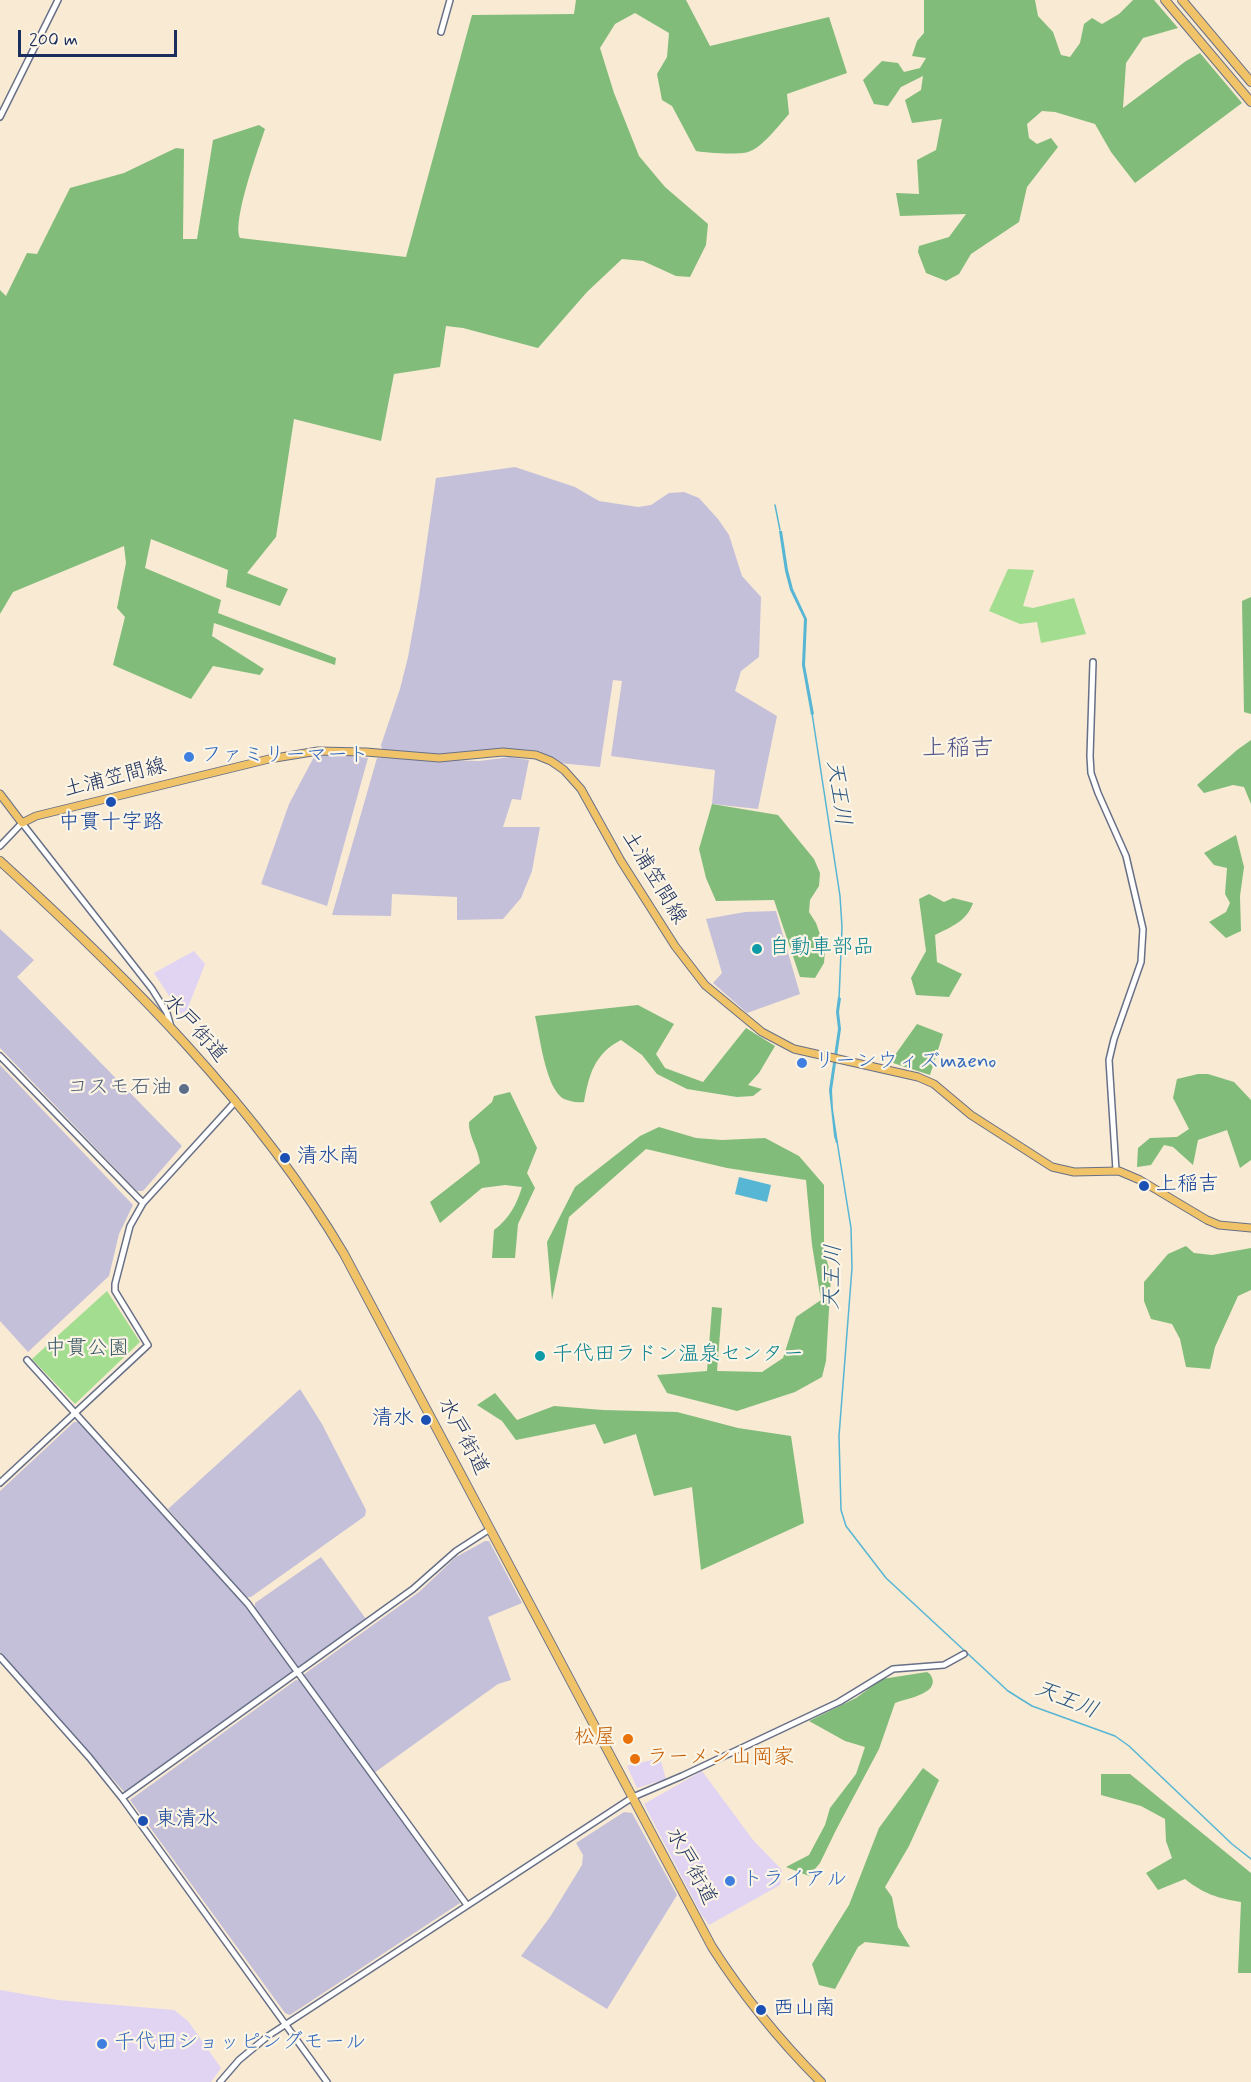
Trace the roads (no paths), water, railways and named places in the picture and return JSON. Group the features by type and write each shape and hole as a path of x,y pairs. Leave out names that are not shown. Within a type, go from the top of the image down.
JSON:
{"highway":[{"path":"1165,0 1251,102"},
{"path":"1182,0 1251,82"},
{"name":"水戸街道","path":"0,861 98,954 172,1030 235,1102 292,1174 329,1228 699,1923 742,1993 775,2034 820,2082"}],"main road":[{"name":"土浦笠間線","path":"22,823 36,816 162,785 269,759 318,751 439,758 503,752 536,754 558,765 572,777 581,789 632,880 675,946 705,985 774,1040 801,1052 909,1074 926,1080 941,1089 972,1115 1052,1167 1074,1172 1116,1170 1140,1180 1207,1220 1219,1225 1251,1228"},
{"path":"0,794 22,823"}],"street":[{"path":"0,117 58,0"},
{"path":"441,32 450,0"},
{"path":"1094,662 1091,773 1126,856 1138,902 1144,939 1138,973 1114,1039 1109,1060 1116,1170"},
{"path":"0,846 22,823 152,989 166,1013 172,1030"},
{"path":"0,1056 143,1203"},
{"path":"0,1483 148,1345 118,1296 115,1284 130,1226 143,1203 235,1102"},
{"path":"27,1360 248,1604 467,1905"},
{"path":"122,1798 299,1673 413,1589 456,1551 490,1529"},
{"path":"220,2082 252,2048 285,2025 633,1797 839,1702 893,1669 944,1665 964,1654"},
{"path":"0,1657 122,1798 327,2082"}],"water":[{"path":"779,531 782,531 793,589 807,619 805,665 814,714 811,715 802,665 804,619 790,590"},
{"path":"838,997 841,998 839,1012 841,1029 832,1090 838,1143 836,1143 829,1090 838,1029 836,1012"},
{"path":"739,1177 771,1185 767,1202 735,1194"}],"waterway":[{"name":"天王川","path":"775,505 780,530"},
{"name":"天王川","path":"812,713 840,896 842,927 839,1000"},
{"name":"天王川","path":"837,1141 851,1228 852,1268 839,1436 841,1510 846,1526 886,1578 1008,1691 1032,1706 1115,1736 1129,1746 1232,1844 1251,1859"}],"place":[{"name":"ファミリーマート","path":"189,757"},
{"name":"中貫十字路","path":"111,802"},
{"name":"自動車部品","path":"757,949"},
{"name":"リーンウィズmaeno","path":"802,1063"},
{"name":"コスモ石油","path":"184,1089"},
{"name":"清水南","path":"285,1158"},
{"name":"上稲吉","path":"1144,1186"},
{"name":"千代田ラドン温泉センター","path":"540,1356"},
{"name":"清水","path":"426,1420"},
{"name":"松屋","path":"628,1739"},
{"name":"ラーメン山岡家","path":"635,1759"},
{"name":"東清水","path":"143,1821"},
{"name":"トライアル","path":"730,1881"},
{"name":"西山南","path":"761,2010"},
{"name":"千代田ショッピングモール","path":"102,2044"}],"district":[{"name":"上稲吉","path":"958,750"}],"park label":[{"name":"中貫公園","path":"87,1350"}]}
